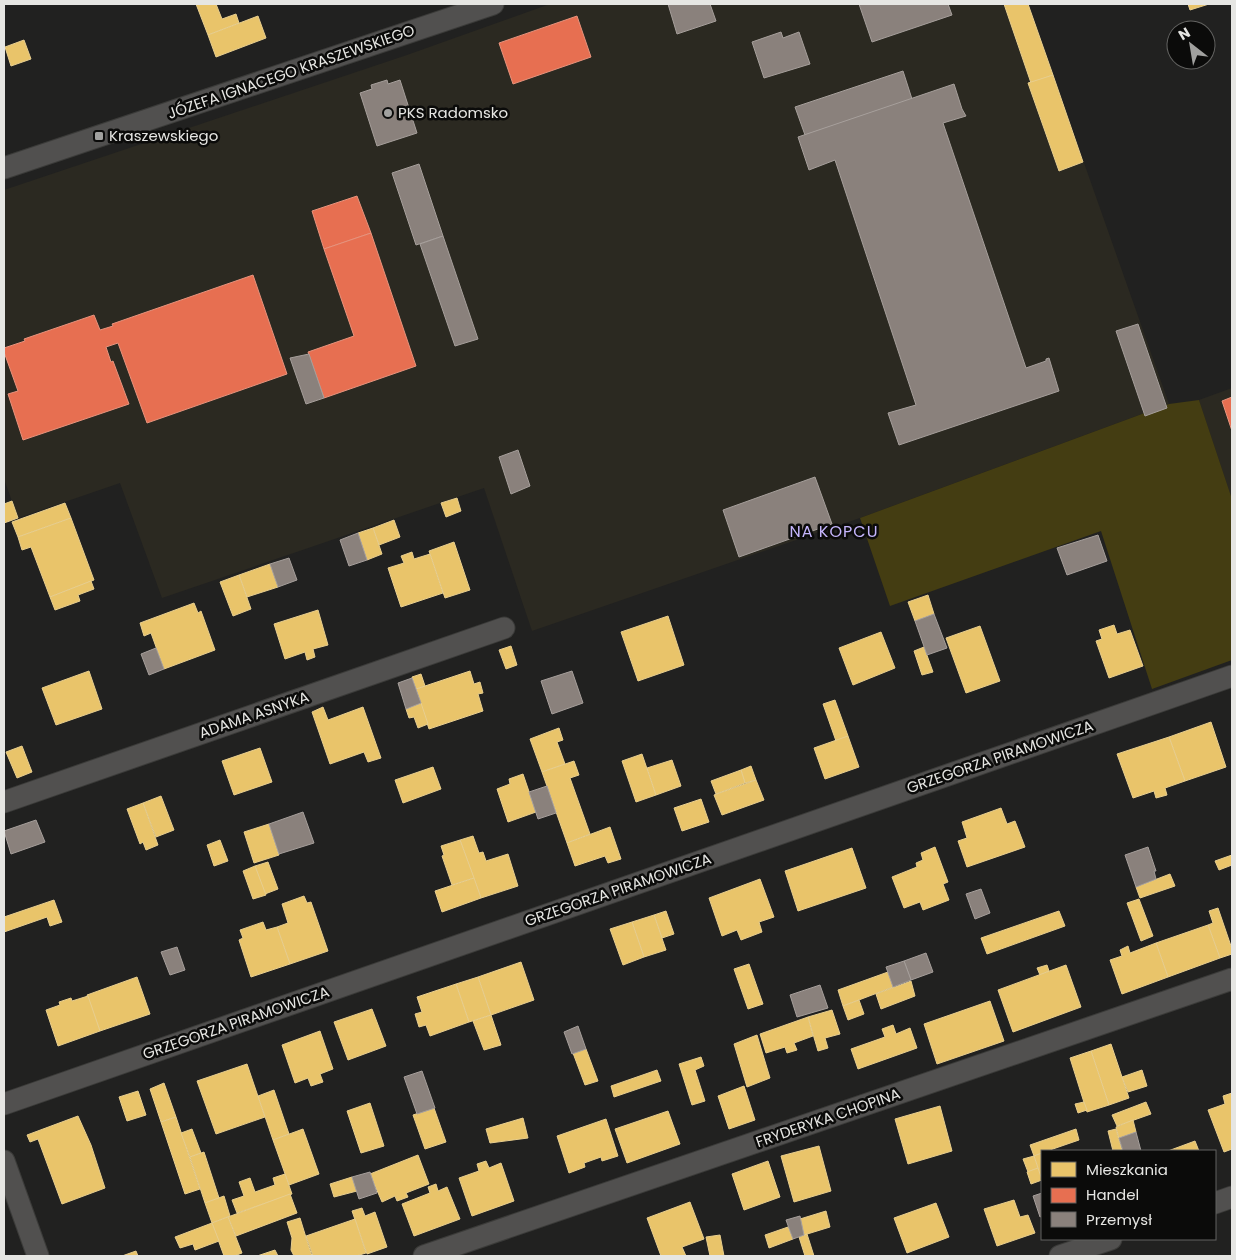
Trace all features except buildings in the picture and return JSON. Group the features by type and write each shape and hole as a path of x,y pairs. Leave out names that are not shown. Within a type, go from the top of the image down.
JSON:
{"street":[{"name":"JÓZEFA IGNACEGO KRASZEWSKIEGO","path":"4,168 493,4"},
{"name":"ADAMA ASNYKA","path":"4,802 504,628"},
{"name":"GRZEGORZA PIRAMOWICZA","path":"4,1104 1232,676"},
{"name":"FRYDERYKA CHOPINA","path":"424,1256 1232,980"},
{"path":"4,1160 38,1256"},
{"path":"1216,1203 1232,1197"},
{"path":"1060,1256 1108,1240"}],"shaded area":[{"path":"550,4 1028,4 1169,404 860,518 532,631 484,488 162,598 120,483 18,518 4,479 4,190 407,55"},
{"path":"1232,388 1232,499 1199,400"},
{"path":"1199,400 1232,499 1232,660 1152,689 1101,531 890,606 860,518 1169,404"}],"place":[{"name":"PKS Radomsko","path":"388,113"},
{"name":"Kraszewskiego","path":"99,136"}],"district":[{"name":"NA KOPCU","path":"834,531"}]}
